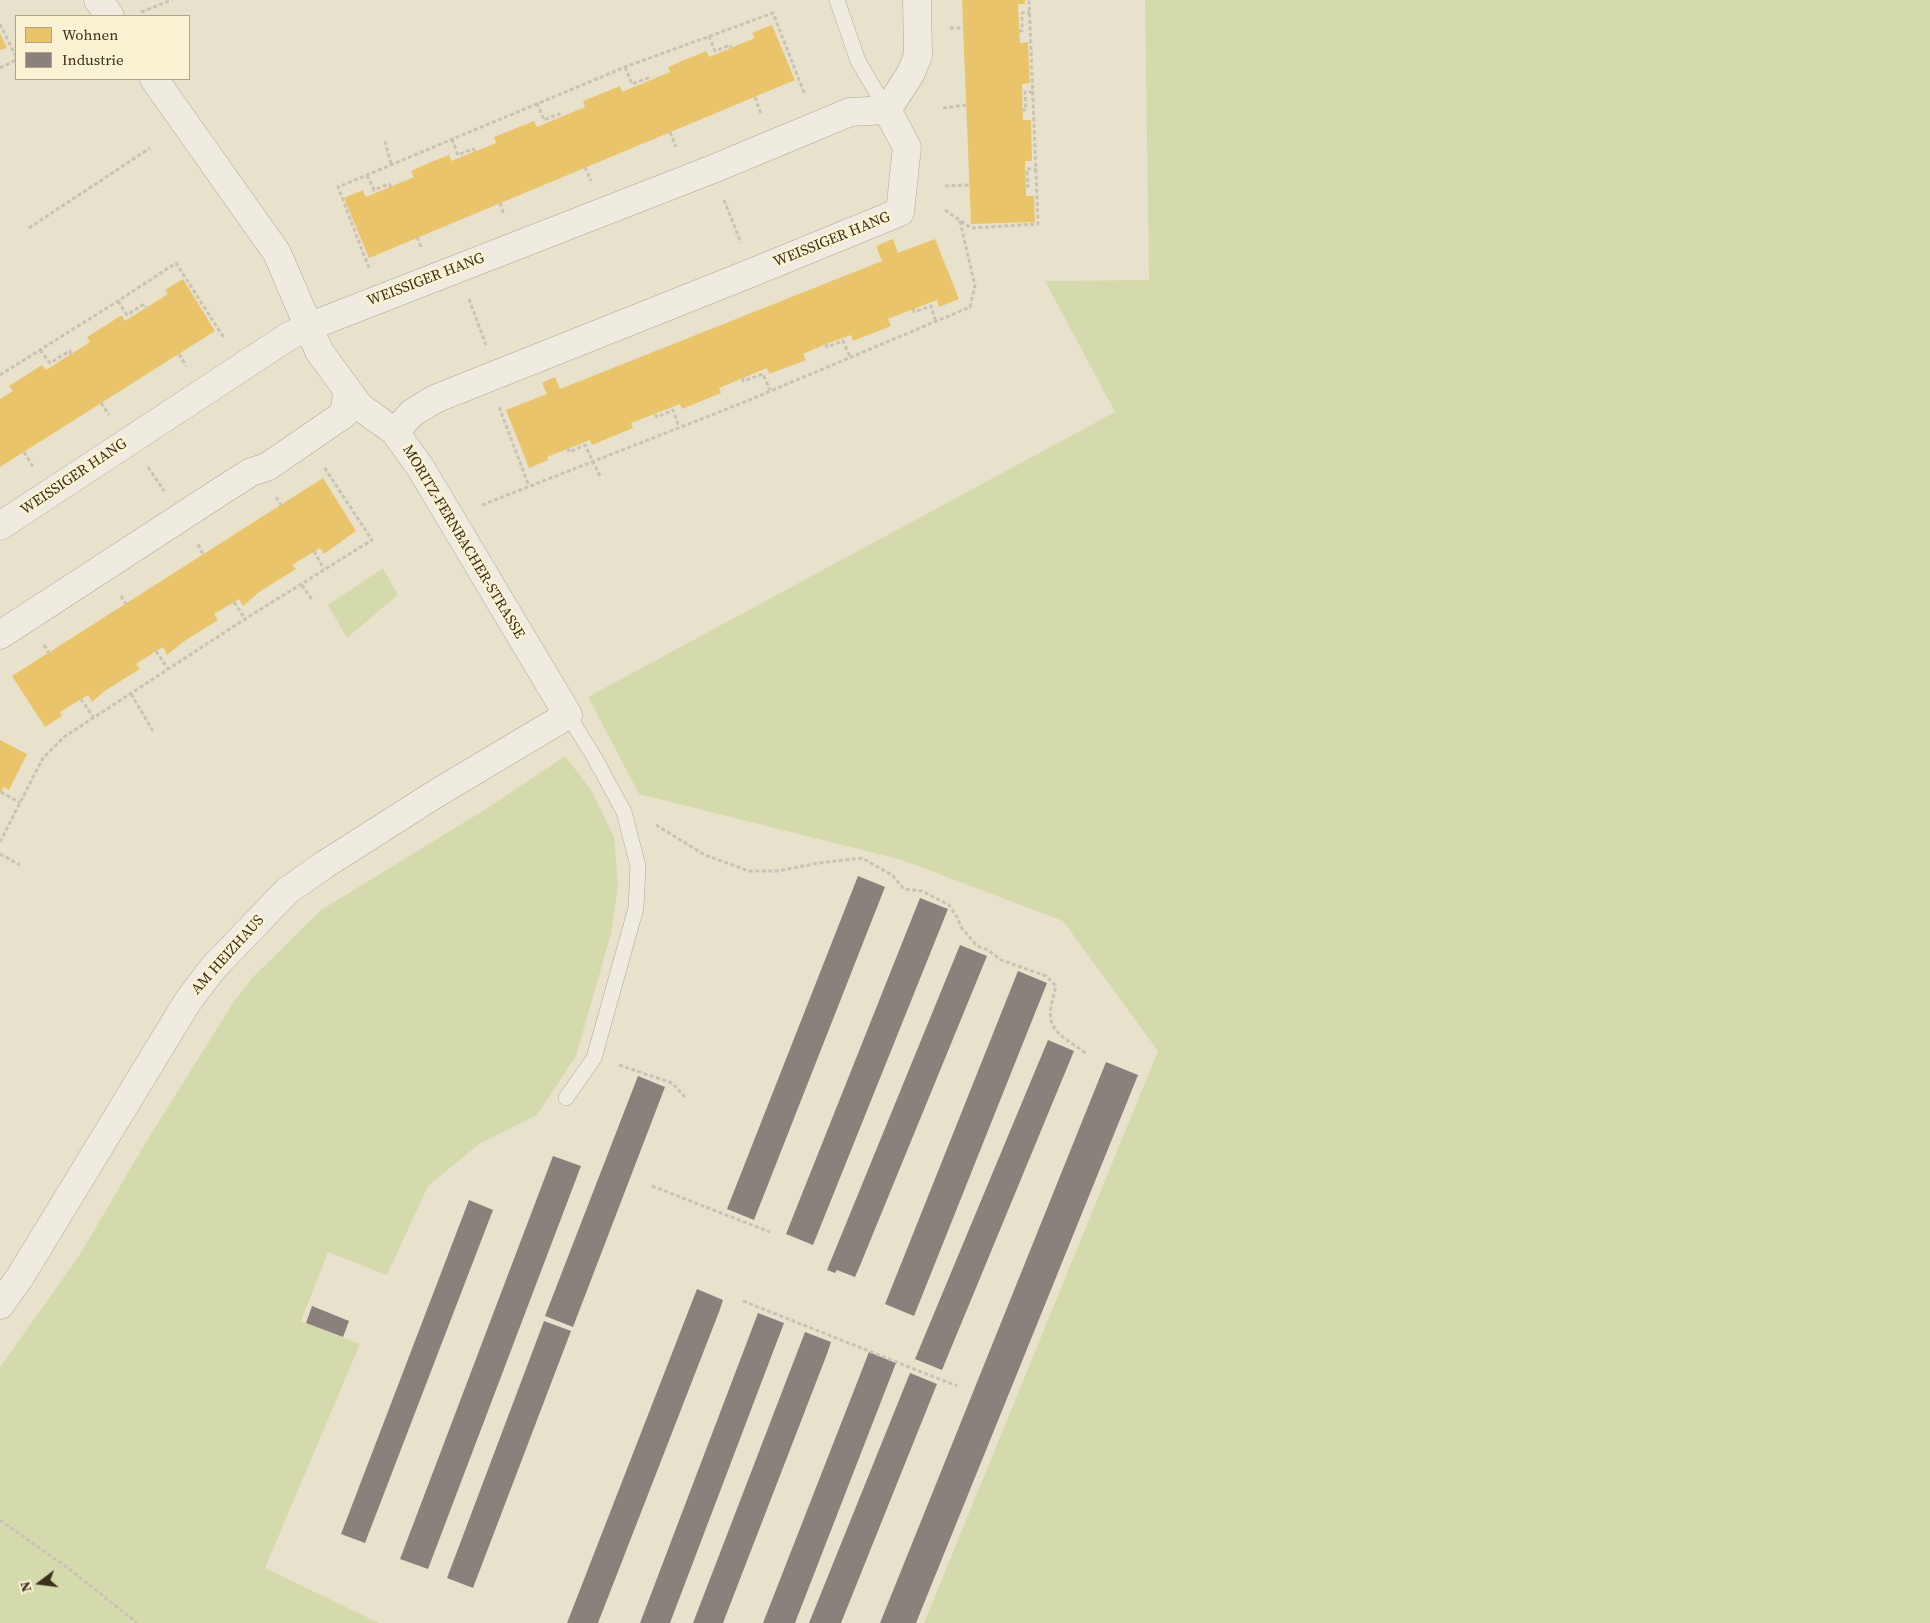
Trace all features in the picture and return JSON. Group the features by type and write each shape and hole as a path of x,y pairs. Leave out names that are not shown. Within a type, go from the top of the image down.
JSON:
{"street":[{"path":"98,0 109,15"},
{"path":"887,110 911,73 918,55 917,0"},
{"name":"MORITZ-FERNBACHER-STRASSE","path":"155,80 278,253 319,351 359,406 395,432 420,466 568,715"},
{"name":"WEISSIGER HANG","path":"0,526 289,336 308,327 713,169 850,112 887,110 906,147 900,212 752,273 435,398 412,413 395,432"},
{"path":"0,635 236,481 251,472 267,467 344,414 348,391"},
{"name":"AM HEIZHAUS","path":"0,1305 20,1277 188,1001 227,954 288,891 324,865 437,793 568,715"}],"lane":[{"path":"837,0 858,61 887,110"},
{"path":"566,1098 594,1058 636,908 638,866 624,812 593,755 568,715"}],"path":[{"path":"137,13 172,0"},
{"path":"945,210 971,228 1038,224 1030,0"},
{"path":"372,275 338,187 625,67 773,13 808,103"},
{"path":"1019,31 1022,30 1022,13 1030,13"},
{"path":"0,24 15,56"},
{"path":"709,36 715,52 730,45 731,48"},
{"path":"0,68 15,59"},
{"path":"625,67 632,84 648,78 649,80"},
{"path":"1022,110 1026,110 1025,92 1032,92"},
{"path":"537,103 544,120 559,114 560,117"},
{"path":"942,108 966,106"},
{"path":"452,139 458,155 474,149 475,152"},
{"path":"385,141 392,164"},
{"path":"28,228 150,148"},
{"path":"1026,187 1028,186 1027,169 1036,168"},
{"path":"367,175 374,190 389,184 391,187"},
{"path":"945,186 970,185"},
{"path":"727,206 735,227"},
{"path":"480,505 679,427 970,307 975,286 960,221"},
{"path":"0,375 176,263 227,342"},
{"path":"118,301 127,315 144,304 146,307"},
{"path":"914,309 914,312 931,306 936,322"},
{"path":"472,307 480,329"},
{"path":"826,344 827,348 843,341 850,357"},
{"path":"40,350 50,363 70,350 71,354"},
{"path":"742,378 743,382 763,374 770,390"},
{"path":"496,400 529,486"},
{"path":"655,414 657,417 673,410 679,427"},
{"path":"568,448 568,452 585,445 591,461 600,476"},
{"path":"0,842 43,758 64,737 245,619 372,540 321,462"},
{"path":"314,551 324,569"},
{"path":"302,585 314,601"},
{"path":"234,602 245,619"},
{"path":"156,651 168,669"},
{"path":"131,694 153,731"},
{"path":"81,699 93,717"},
{"path":"1,792 20,803"},
{"path":"651,821 705,855 750,871 778,871 818,863 862,858 892,875 904,889 922,891 949,905 958,917 960,926 977,946 988,950 1001,960 1046,976 1056,986 1051,1002 1050,1022 1056,1031 1087,1054"},
{"path":"0,854 20,865"},
{"path":"620,1065 672,1083 686,1098"},
{"path":"652,1186 770,1232"},
{"path":"742,1301 957,1386"},
{"path":"0,1520 68,1568 137,1623"}],"green space":[{"path":"1145,0 1930,0 1930,1623 924,1623 1158,1051 1063,921 902,860 639,794 588,697 1115,412 1045,281 1149,280"},
{"path":"383,568 398,595 347,638 328,605"},
{"path":"565,756 591,790 614,837 618,885 611,934 576,1056 537,1115 479,1144 428,1186 387,1275 328,1252 301,1321 360,1344 265,1568 379,1623 0,1623 0,1367 79,1256 143,1147 233,1003 253,977 321,910 486,809"}],"building: Wohnen":[{"path":"962,0 1025,0 1025,4 1018,4 1020,43 1028,42 1030,83 1022,84 1023,120 1031,120 1032,161 1025,161 1026,196 1034,196 1035,222 971,224"},
{"path":"772,25 795,80 369,258 344,198 363,190 366,197 414,177 411,171 431,162 449,155 451,161 496,143 494,137 534,121 537,127 585,107 583,101 620,86 622,92 670,72 668,67 706,51 709,57 755,38 752,33"},
{"path":"0,33 7,48 0,50"},
{"path":"893,239 898,253 935,239 959,299 939,307 937,300 888,319 891,326 853,341 851,335 826,344 803,354 806,360 769,374 767,368 719,388 721,393 682,409 680,404 631,423 633,428 592,445 590,440 547,457 548,460 529,468 506,410 547,394 542,383 555,377 560,389 882,261 876,246"},
{"path":"183,279 215,331 0,467 0,399 13,391 9,386 42,365 46,370 90,342 87,337 122,315 125,321 168,294 165,290"},
{"path":"323,478 356,531 324,554 320,548 292,565 296,569 259,592 243,606 239,599 214,614 218,620 183,642 167,655 163,647 136,664 140,669 106,690 92,702 88,695 60,712 62,716 45,727 12,676"},
{"path":"0,740 27,754 9,790 4,787 0,794"}],"building: Industrie":[{"path":"858,876 885,887 754,1220 727,1209"},
{"path":"920,898 948,909 813,1245 786,1234"},
{"path":"960,945 987,956 855,1277 837,1270 835,1273 827,1270"},
{"path":"1018,971 1047,983 914,1316 885,1304"},
{"path":"1048,1040 1074,1051 942,1370 915,1359"},
{"path":"1106,1062 1138,1075 916,1623 880,1623"},
{"path":"638,1076 665,1087 573,1327 545,1316"},
{"path":"553,1156 581,1166 428,1569 400,1559"},
{"path":"469,1200 493,1210 365,1543 341,1534"},
{"path":"697,1289 723,1300 598,1623 567,1623"},
{"path":"312,1306 349,1321 343,1337 306,1323"},
{"path":"758,1313 784,1323 670,1623 640,1623"},
{"path":"544,1321 571,1331 473,1588 447,1578"},
{"path":"805,1332 831,1342 827,1354 723,1623 693,1623"},
{"path":"869,1352 896,1363 795,1623 763,1623"},
{"path":"910,1373 937,1384 841,1623 809,1623"}]}
